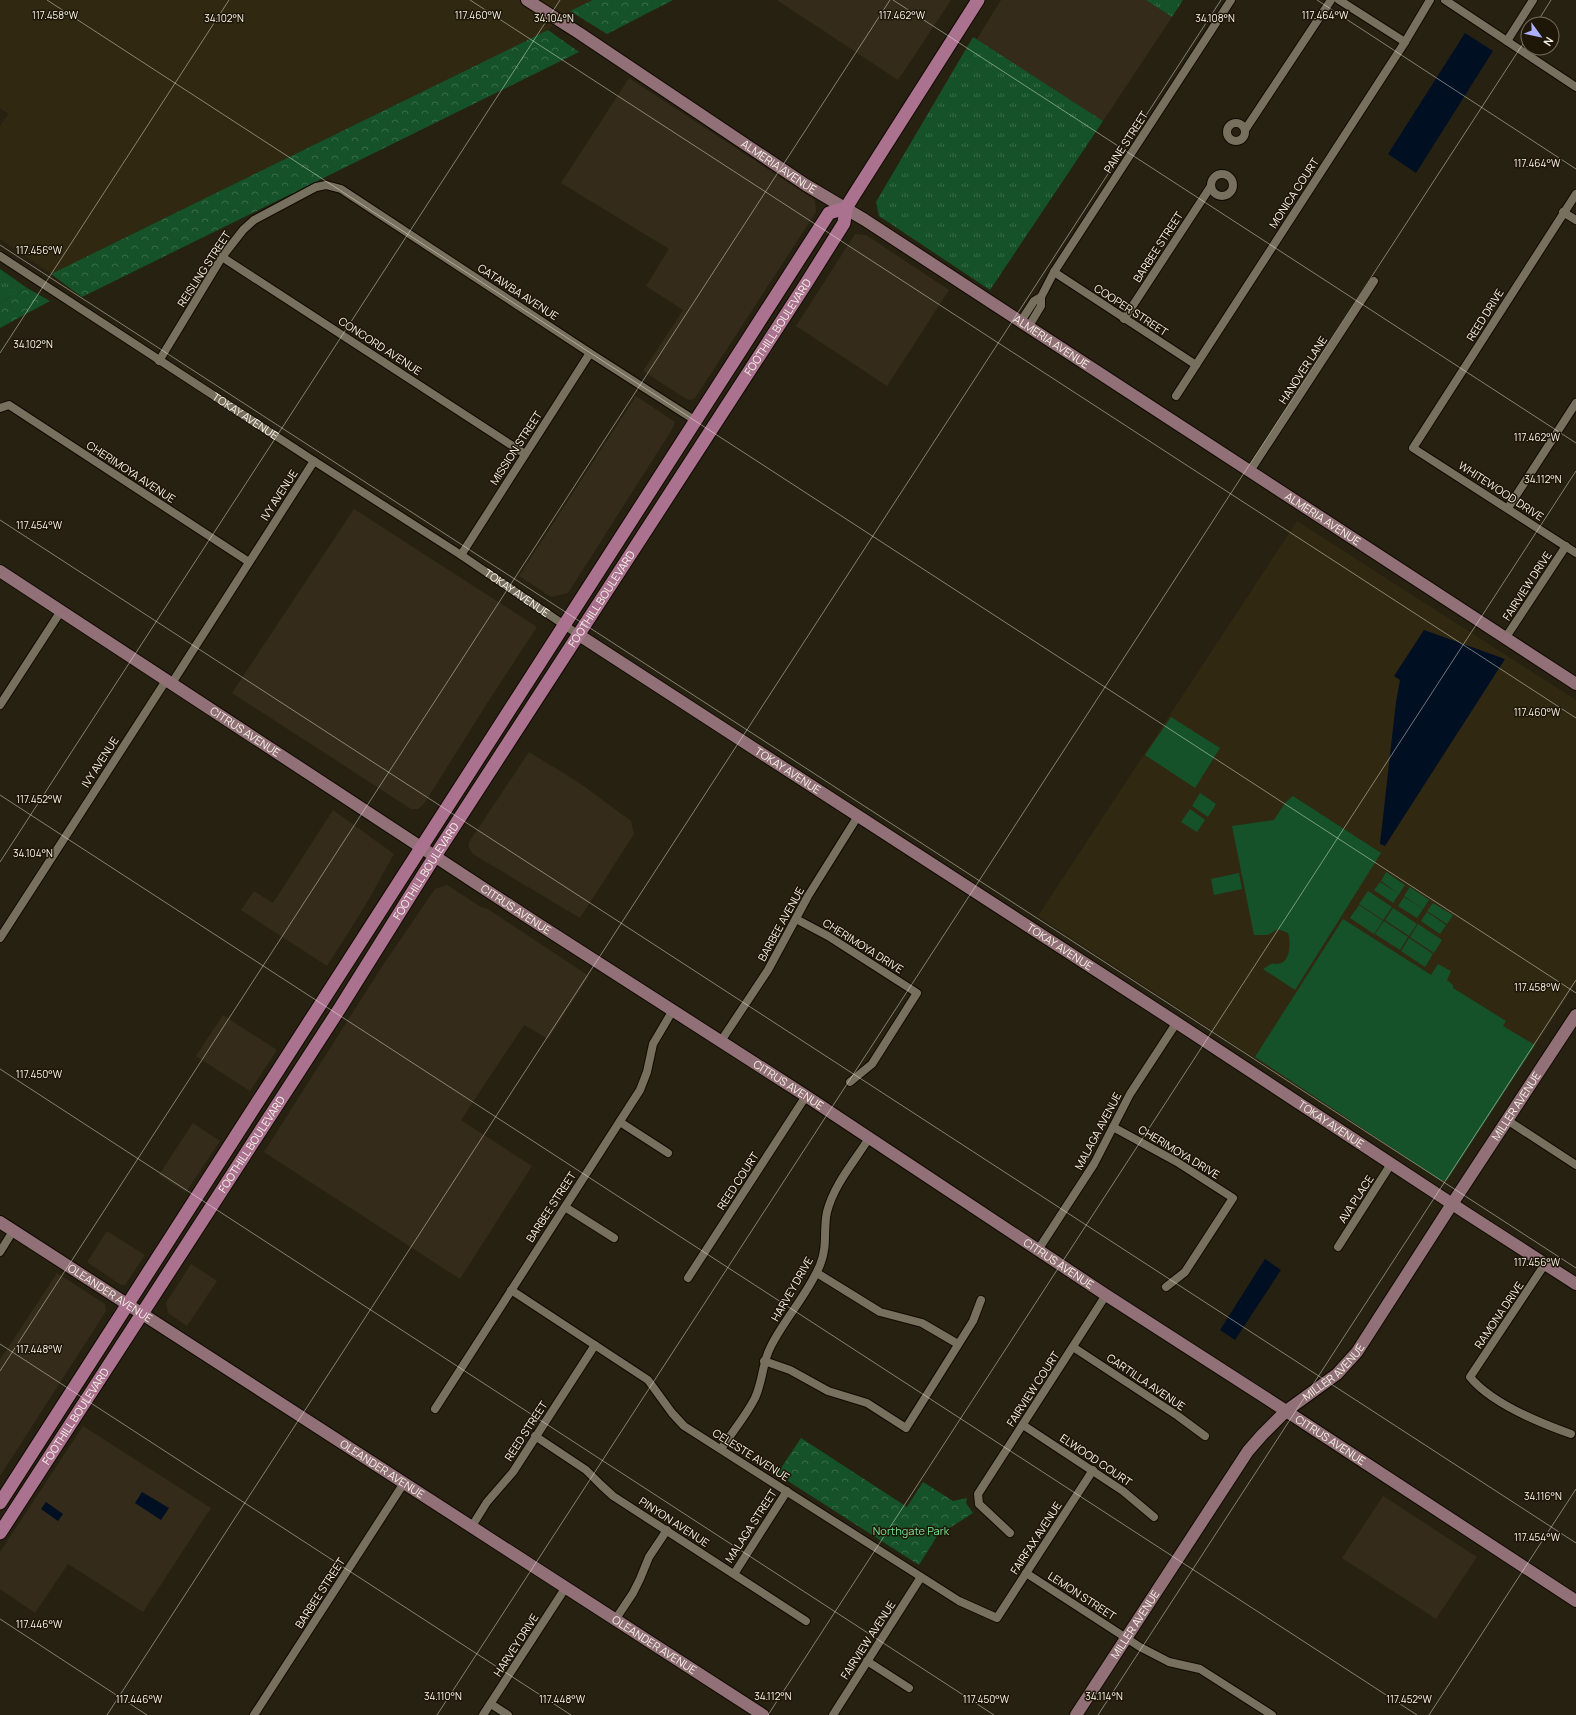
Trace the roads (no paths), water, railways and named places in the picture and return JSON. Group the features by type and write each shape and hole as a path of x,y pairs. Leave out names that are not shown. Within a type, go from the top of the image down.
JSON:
{"main road":[{"name":"FOOTHILL BOULEVARD","path":"0,1533 276,1107 435,856 844,223 846,208 978,0"},
{"name":"FOOTHILL BOULEVARD","path":"0,1503 829,213 846,208"},
{"path":"276,1107 273,1100 275,1094 306,1042 307,1027"}],"street":[{"name":"ALMERIA AVENUE","path":"527,0 579,33 806,185 846,208 1025,324 1576,684"},
{"name":"PAINE STREET","path":"1025,324 1042,306 1041,297 1054,272 1231,0"},
{"path":"1245,130 1330,0"},
{"path":"1339,0 1405,42"},
{"name":"MONICA COURT","path":"1176,396 1405,42 1430,0"},
{"path":"1445,0 1576,87"},
{"path":"1507,41 1533,0"},
{"name":"REISLING STREET","path":"159,361 222,257 243,230 254,220 316,187 326,185"},
{"name":"CATAWBA AVENUE","path":"326,185 341,188 590,353 696,421"},
{"name":"BARBEE STREET","path":"1124,319 1210,186"},
{"name":"REED DRIVE","path":"1413,448 1563,212 1576,194"},
{"path":"1563,212 1576,220"},
{"name":"TOKAY AVENUE","path":"0,256 159,361 461,555 579,635 1177,1022 1391,1164 1576,1284"},
{"name":"CONCORD AVENUE","path":"222,257 525,454"},
{"name":"COOPER STREET","path":"1054,272 1196,365"},
{"name":"HANOVER LANE","path":"1250,471 1374,281"},
{"name":"MISSION STREET","path":"461,555 590,353"},
{"path":"1508,508 1576,403"},
{"name":"CHERIMOYA AVENUE","path":"0,408 9,406 249,562"},
{"name":"WHITEWOOD DRIVE","path":"1413,448 1576,553"},
{"name":"IVY AVENUE","path":"0,938 249,562 314,461"},
{"name":"FAIRVIEW DRIVE","path":"1506,637 1566,546"},
{"name":"CITRUS AVENUE","path":"0,571 535,922 806,1096 1106,1295 1576,1601"},
{"path":"0,705 61,611"},
{"name":"BARBEE AVENUE","path":"721,1041 768,970 808,896 858,816"},
{"name":"CHERIMOYA DRIVE","path":"796,919 828,936 917,993 872,1064 850,1082"},
{"name":"BARBEE STREET","path":"435,1409 640,1090 647,1072 653,1044 673,1010"},
{"name":"MILLER AVENUE","path":"1076,1715 1248,1451 1286,1411 1337,1374 1357,1352 1576,1015"},
{"name":"MALAGA AVENUE","path":"1038,1250 1094,1164 1146,1068 1177,1022"},
{"name":"REED COURT","path":"688,1278 806,1096"},
{"path":"1507,1120 1576,1165"},
{"path":"620,1122 668,1153"},
{"name":"CHERIMOYA DRIVE","path":"1113,1127 1177,1162 1233,1198 1185,1272 1166,1287"},
{"name":"HARVEY DRIVE","path":"721,1449 755,1398 760,1383 764,1361 771,1345 817,1273 824,1253 827,1215 831,1201 869,1138"},
{"name":"AVA PLACE","path":"1338,1247 1391,1164"},
{"path":"565,1206 614,1238"},
{"name":"OLEANDER AVENUE","path":"0,1222 764,1715"},
{"path":"0,1252 13,1231"},
{"name":"RAMONA DRIVE","path":"1545,1264 1470,1377 1478,1386 1518,1411 1571,1434"},
{"path":"817,1273 880,1312 922,1323 958,1344"},
{"name":"CELESTE AVENUE","path":"511,1290 648,1380 672,1413 684,1426 959,1601 996,1618"},
{"name":"FAIRVIEW COURT","path":"1010,1533 979,1504 978,1494 1106,1295"},
{"path":"764,1361 790,1370 828,1391 867,1403 906,1428 973,1320 981,1300"},
{"name":"REED STREET","path":"472,1526 487,1502 513,1472 595,1345"},
{"name":"CARTILLA AVENUE","path":"1073,1347 1178,1416 1205,1436"},
{"name":"ELWOOD COURT","path":"1023,1425 1123,1490 1154,1517"},
{"name":"PINYON AVENUE","path":"535,1436 586,1470 613,1496 806,1621"},
{"name":"FAIRFAX AVENUE","path":"996,1618 1093,1470"},
{"name":"BARBEE STREET","path":"254,1715 404,1483"},
{"name":"MALAGA STREET","path":"734,1574 787,1491"},
{"path":"616,1620 633,1593 649,1557 667,1530"},
{"name":"LEMON STREET","path":"1026,1573 1126,1638 1169,1662 1200,1669 1272,1715"},
{"name":"FAIRVIEW AVENUE","path":"833,1715 921,1577"},
{"name":"HARVEY DRIVE","path":"484,1715 566,1587"},
{"path":"867,1661 909,1688"},
{"path":"491,1704 508,1715"}],"water":[{"path":"1465,33 1493,51 1416,173 1388,154"},
{"path":"1424,630 1505,659 1385,846 1380,844 1396,702 1400,680 1394,676"},
{"path":"1265,1259 1281,1270 1235,1340 1220,1330"},
{"path":"142,1492 169,1508 161,1520 135,1503"},
{"path":"46,1502 63,1514 58,1521 41,1509"}],"park label":[{"name":"Northgate Park","path":"911,1531"}]}
